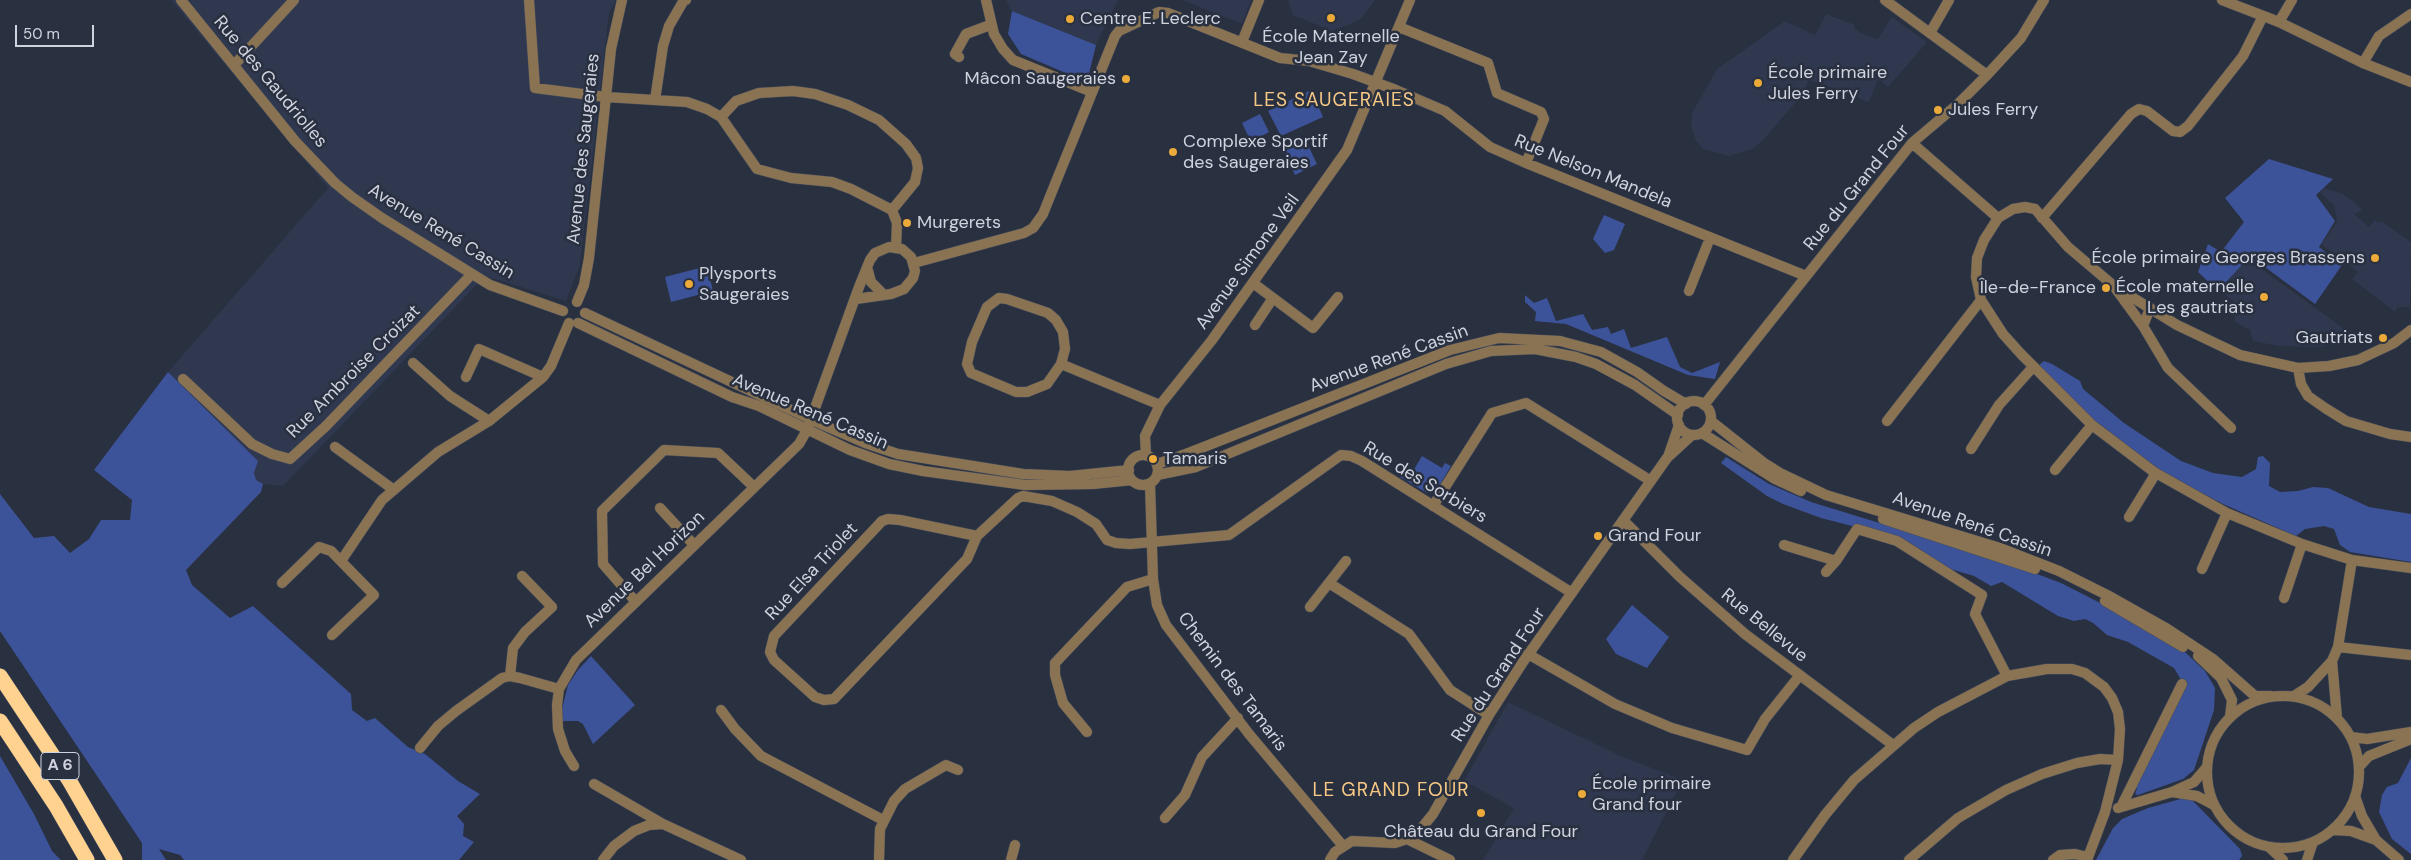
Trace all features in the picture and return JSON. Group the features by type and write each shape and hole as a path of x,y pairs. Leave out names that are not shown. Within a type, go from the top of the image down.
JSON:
{"highway":[{"name":"A 6","path":"0,676 69,780 115,860"},
{"name":"A 6","path":"0,720 51,798 87,860"}],"street":[{"name":"Rue des Gaudriolles","path":"181,0 235,64 295,141 335,183"},
{"path":"235,64 294,0"},
{"path":"529,0 535,88 606,98 687,102 721,117 757,169 791,178 832,182 851,189 892,210 897,223 896,247"},
{"name":"Avenue des Saugeraies","path":"577,302 584,285 589,258 611,49 622,0"},
{"path":"655,100 663,46 669,26 684,0 686,0"},
{"path":"986,0 990,12 990,25 1002,50 1013,60 1092,92"},
{"path":"1242,42 1259,0"},
{"name":"Avenue Simone Veil","path":"1146,456 1146,436 1160,405 1212,340 1347,150 1410,0"},
{"path":"1885,0 1987,75"},
{"path":"1930,32 1949,0"},
{"name":"Rue du Grand Four","path":"1704,405 1912,143 1958,104 1987,75 2021,38 2044,0"},
{"path":"2222,0 2279,22 2362,63 2411,82"},
{"path":"2279,22 2292,0"},
{"name":"Rue Nelson Mandela","path":"914,263 1024,233 1033,228 1043,214 1092,92 1119,31 1159,12 1168,13 1280,58 1309,61 1376,82 1445,111 1490,147 1806,276"},
{"path":"2362,63 2379,36 2411,14"},
{"path":"2042,218 2131,114 2139,108 2148,111 2173,131 2180,132 2188,126 2243,56 2263,16"},
{"path":"959,56 955,54 966,34 990,25"},
{"path":"1399,27 1488,63 1497,93 1542,112 1544,119 1526,163"},
{"path":"721,117 736,101 759,93 793,91 815,94 848,105 879,120 906,144 916,158 918,168 915,182 892,210"},
{"path":"1912,143 1998,218"},
{"name":"Avenue René Cassin","path":"335,183 382,218 472,274 511,294 563,311"},
{"path":"2409,336 2358,360 2329,366 2298,368 2240,355 2177,325 2114,286 2068,247 2035,209 2025,207 2012,209 1998,218 1984,240 1977,258 1976,277 1981,300 2003,334 2033,367 2092,425 2156,473 2227,513 2302,544 2352,560 2411,568"},
{"path":"1689,291 1710,238"},
{"path":"856,299 897,292 910,284 915,270 914,263 907,253 896,247 881,249 875,254 867,267 872,282 883,294"},
{"name":"Avenue Bel Horizon","path":"574,766 565,751 558,729 556,705 559,690 576,660 799,444 807,430 867,267"},
{"name":"Rue Ambroise Croizat","path":"183,379 252,444 272,454 290,459 326,426 472,274"},
{"path":"1253,283 1313,328 1338,297"},
{"path":"2114,286 2143,326 2168,368 2231,428"},
{"path":"999,298 1048,313 1056,320 1063,332 1065,349 1060,364 1046,384 1027,392 1016,392 971,374 967,364 972,342 987,307 999,298"},
{"path":"1255,325 1273,298"},
{"path":"1888,421 1981,300"},
{"path":"341,561 382,500 438,452 490,421 543,377 551,366 573,323 584,318 583,306 577,302 568,303 563,311 565,320 573,323"},
{"path":"2143,326 2150,308"},
{"name":"Avenue René Cassin","path":"585,313 865,443 923,459 1023,474 1070,476 1130,475"},
{"name":"Avenue René Cassin","path":"573,323 872,458 923,471 1025,485 1093,484 1130,475"},
{"name":"Avenue René Cassin","path":"1157,464 1450,350 1499,338 1560,341 1601,352 1637,372 1686,404"},
{"name":"Avenue René Cassin","path":"1157,475 1196,467 1446,364 1491,351 1535,349 1576,357 1596,364 1635,385 1678,420"},
{"path":"466,377 479,350 543,377"},
{"path":"413,363 450,396 490,421"},
{"path":"1060,364 1160,405"},
{"path":"1971,449 1999,405 2033,367"},
{"path":"2298,368 2301,384 2308,396 2346,421 2390,434 2411,437"},
{"path":"1696,402 1704,405 1709,410 1711,420 1697,434 1685,432 1678,420 1686,404 1696,402"},
{"path":"1433,506 1492,413 1526,403 1651,481"},
{"name":"Rue du Grand Four","path":"1667,458 1678,420"},
{"name":"Avenue René Cassin","path":"1711,420 1780,474 1826,495 2000,548 2059,571 2111,597 2166,628 2213,659 2255,696 2271,696"},
{"path":"2055,470 2092,425"},
{"name":"Rue du Grand Four","path":"1407,839 1420,830 1433,814 1490,715 1528,654 1667,458 1697,434"},
{"name":"Avenue René Cassin","path":"1697,434 1775,479 1822,500 2006,558 2050,575 2103,600 2192,652 2208,664 2221,678 2232,700 2230,717"},
{"path":"335,447 394,490"},
{"path":"636,602 602,564 602,511 664,450 718,453 754,487"},
{"path":"1141,455 1146,456 1157,464 1157,475 1150,484 1140,485 1130,475 1132,460 1141,455"},
{"name":"Rue des Sorbiers","path":"1150,542 1228,535 1341,455 1351,456 1362,461 1572,593"},
{"path":"2129,517 2156,473"},
{"name":"Chemin des Tamaris","path":"1150,484 1150,542 1153,579 1157,605 1166,625 1288,783 1343,846"},
{"name":"Rue Elsa Triolet","path":"977,536 900,520 888,519 882,522 774,636 770,652 774,660 815,697 824,700 834,699 967,559 977,536 1018,498 1024,496 1052,501 1077,512 1096,524 1107,540 1130,544 1150,542"},
{"path":"660,508 694,545"},
{"path":"2202,569 2227,513"},
{"name":"Rue Bellevue","path":"1623,520 1680,578 1745,634 1893,745"},
{"path":"1826,572 1858,529 1897,542 1982,595 1975,614 2007,676"},
{"path":"2284,598 2302,544"},
{"path":"1784,545 1836,561"},
{"path":"282,583 319,547 331,551 374,594 332,636"},
{"path":"2294,696 2308,687 2332,661 2338,647 2352,560"},
{"path":"1310,607 1346,561"},
{"path":"510,676 513,648 525,632 552,607 522,576"},
{"path":"1087,732 1063,704 1055,675 1056,663 1127,587 1153,579"},
{"path":"1329,583 1409,634 1450,690 1490,715"},
{"path":"2338,647 2411,655"},
{"path":"1528,654 1615,704 1672,728 1747,750 1765,719 1800,675"},
{"path":"2332,661 2337,718"},
{"path":"1793,860 1824,815 1854,780 1893,745 1938,712 2007,676 2047,669 2072,669 2085,672 2112,698 2118,712 2120,729 2118,760 2105,812 2087,859 2075,854 2060,855 2053,860"},
{"path":"420,748 438,726 456,711 494,683 510,676 559,690"},
{"path":"2120,807 2182,684"},
{"path":"2271,696 2294,696 2324,708 2337,718 2351,737 2359,767 2355,796 2342,820 2332,830 2313,842 2296,847 2269,847 2240,836 2225,822 2214,805 2208,787 2206,767 2210,749 2218,732 2230,717 2245,706 2271,696"},
{"path":"721,710 735,729 761,756 883,820"},
{"path":"1165,818 1185,795 1202,757 1238,718"},
{"path":"2351,737 2367,739 2411,732"},
{"path":"2359,767 2369,756 2411,740"},
{"path":"1908,860 1958,818 2006,790 2042,774 2077,763 2118,760"},
{"path":"879,860 880,829 894,800 905,789 946,765 958,770"},
{"path":"2105,812 2172,792 2194,782 2206,767"},
{"path":"594,784 663,824 741,860"},
{"path":"2172,792 2197,796 2214,805"},
{"path":"2355,796 2362,816 2376,840 2399,860"},
{"path":"603,860 614,846 634,831 649,825 663,824"},
{"path":"2332,830 2351,831 2376,840"},
{"path":"1330,860 1335,852 1352,841 1395,844 1407,839 1450,860"},
{"path":"2306,860 2313,842"},
{"path":"1011,860 1015,845"},
{"path":"2269,847 2283,860"}],"shaded area":[{"path":"171,0 616,0 609,13 580,265 566,301 485,276 283,486 263,484 256,480 254,473 258,461 168,372 328,188"},
{"name":"Centre E. Leclerc","path":"1006,0 1118,0 1096,45 1012,11"},
{"name":"Centre E. Leclerc","path":"1182,0 1251,0 1242,24"},
{"name":"École Maternelle Jean Zay","path":"1288,0 1375,0 1360,20 1332,31 1293,15"},
{"path":"1012,11 1096,45 1087,82 1021,54 1008,34"},
{"name":"École primaire Jules Ferry","path":"1826,14 1855,25 1854,28 1861,33 1878,39 1890,19 1893,18 1927,42 1888,87 1878,79 1869,102 1809,80 1803,94 1753,149 1729,156 1703,149 1696,141 1691,126 1692,113 1717,69 1785,21 1815,35"},
{"path":"1311,90 1323,117 1281,136 1268,111"},
{"path":"1260,114 1269,132 1251,142 1242,123"},
{"path":"1305,139 1317,164 1295,175 1283,150"},
{"path":"2269,159 2333,179 2316,195 2335,221 2319,247 2342,265 2315,304 2250,256 2218,291 2198,272 2208,244 2221,252 2244,222 2225,198"},
{"name":"École primaire Georges Brassens","path":"2323,188 2341,193 2355,202 2362,210 2354,214 2369,227 2375,220 2380,223 2381,221 2411,242 2410,307 2398,307 2395,312 2352,279 2358,272 2321,244 2337,222 2334,205 2320,193"},
{"path":"1604,215 1625,224 1614,250 1605,253 1593,239"},
{"name":"École maternelle Les gautriats","path":"2246,258 2360,340 2345,344 2317,347 2279,346 2253,341 2250,330 2235,322 2235,303 2221,291"},
{"name":"Plysports Saugeraies","path":"707,266 713,291 671,302 665,277"},
{"path":"1525,295 1534,303 1547,298 1556,321 1583,314 1592,330 1608,327 1611,334 1624,329 1631,348 1667,337 1680,367 1692,373 1720,362 1715,379 1688,375 1566,324 1535,321 1536,312 1525,302"},
{"path":"2044,361 2080,381 2083,389 2124,423 2181,461 2213,473 2242,477 2256,469 2258,457 2263,456 2270,463 2269,486 2280,492 2298,491 2313,487 2328,488 2369,507 2411,514 2411,562 2350,552 2340,545 2334,529 2324,526 2305,529 2296,536 2223,504 2152,467 2089,418 2047,377 2039,365"},
{"path":"168,372 258,461 254,473 256,480 263,484 261,492 186,570 192,585 230,618 253,606 351,694 352,710 367,721 375,718 408,747 425,754 458,781 480,794 457,816 464,824 463,836 474,842 459,860 184,860 180,855 159,849 166,860 142,860 142,843 0,631 0,494 34,538 54,536 70,553 89,539 101,520 130,520 132,500 94,470"},
{"path":"1422,456 1442,468 1445,463 1451,466 1436,491 1430,488 1427,493 1400,477 1403,472 1410,476"},
{"path":"1726,457 1769,484 1811,502 1997,559 2061,583 2116,611 2185,652 2205,671 2215,688 2214,710 2194,770 2183,779 2138,795 2135,794 2137,789 2134,787 2186,688 2174,668 2128,642 2107,635 2085,619 2074,621 2058,616 2002,582 1991,586 1974,576 1947,568 1899,538 1821,518 1783,504 1767,496 1721,463"},
{"path":"1632,605 1669,637 1647,668 1616,654 1606,639"},
{"path":"591,656 635,705 593,744 583,724 578,721 563,721 562,709 568,685"},
{"name":"École primaire Grand four","path":"1508,702 1623,757 1683,780 1642,860 1483,860 1514,808 1464,781"},
{"path":"0,756 34,814 52,851 61,860 0,860"},
{"path":"2411,758 2411,854 2392,839 2379,812 2382,795 2387,787 2398,783"},
{"path":"2184,798 2193,801 2240,849 2242,856 2239,860 2096,860 2113,828 2122,819 2148,808"}],"place":[{"name":"École Maternelle Jean Zay","path":"1331,18"},
{"name":"Centre E. Leclerc","path":"1070,19"},
{"name":"Mâcon Saugeraies","path":"1126,79"},
{"name":"École primaire Jules Ferry","path":"1758,83"},
{"name":"Jules Ferry","path":"1938,110"},
{"name":"Complexe Sportif des Saugeraies","path":"1173,152"},
{"name":"Murgerets","path":"907,223"},
{"name":"École primaire Georges Brassens","path":"2375,258"},
{"name":"Plysports Saugeraies","path":"689,284"},
{"name":"Île-de-France","path":"2106,288"},
{"name":"École maternelle Les gautriats","path":"2264,297"},
{"name":"Gautriats","path":"2383,338"},
{"name":"Tamaris","path":"1153,459"},
{"name":"Grand Four","path":"1598,536"},
{"name":"École primaire Grand four","path":"1582,794"},
{"name":"Château du Grand Four","path":"1481,813"}],"district":[{"name":"LES SAUGERAIES","path":"1334,101"},
{"name":"LE GRAND FOUR","path":"1391,791"}]}
